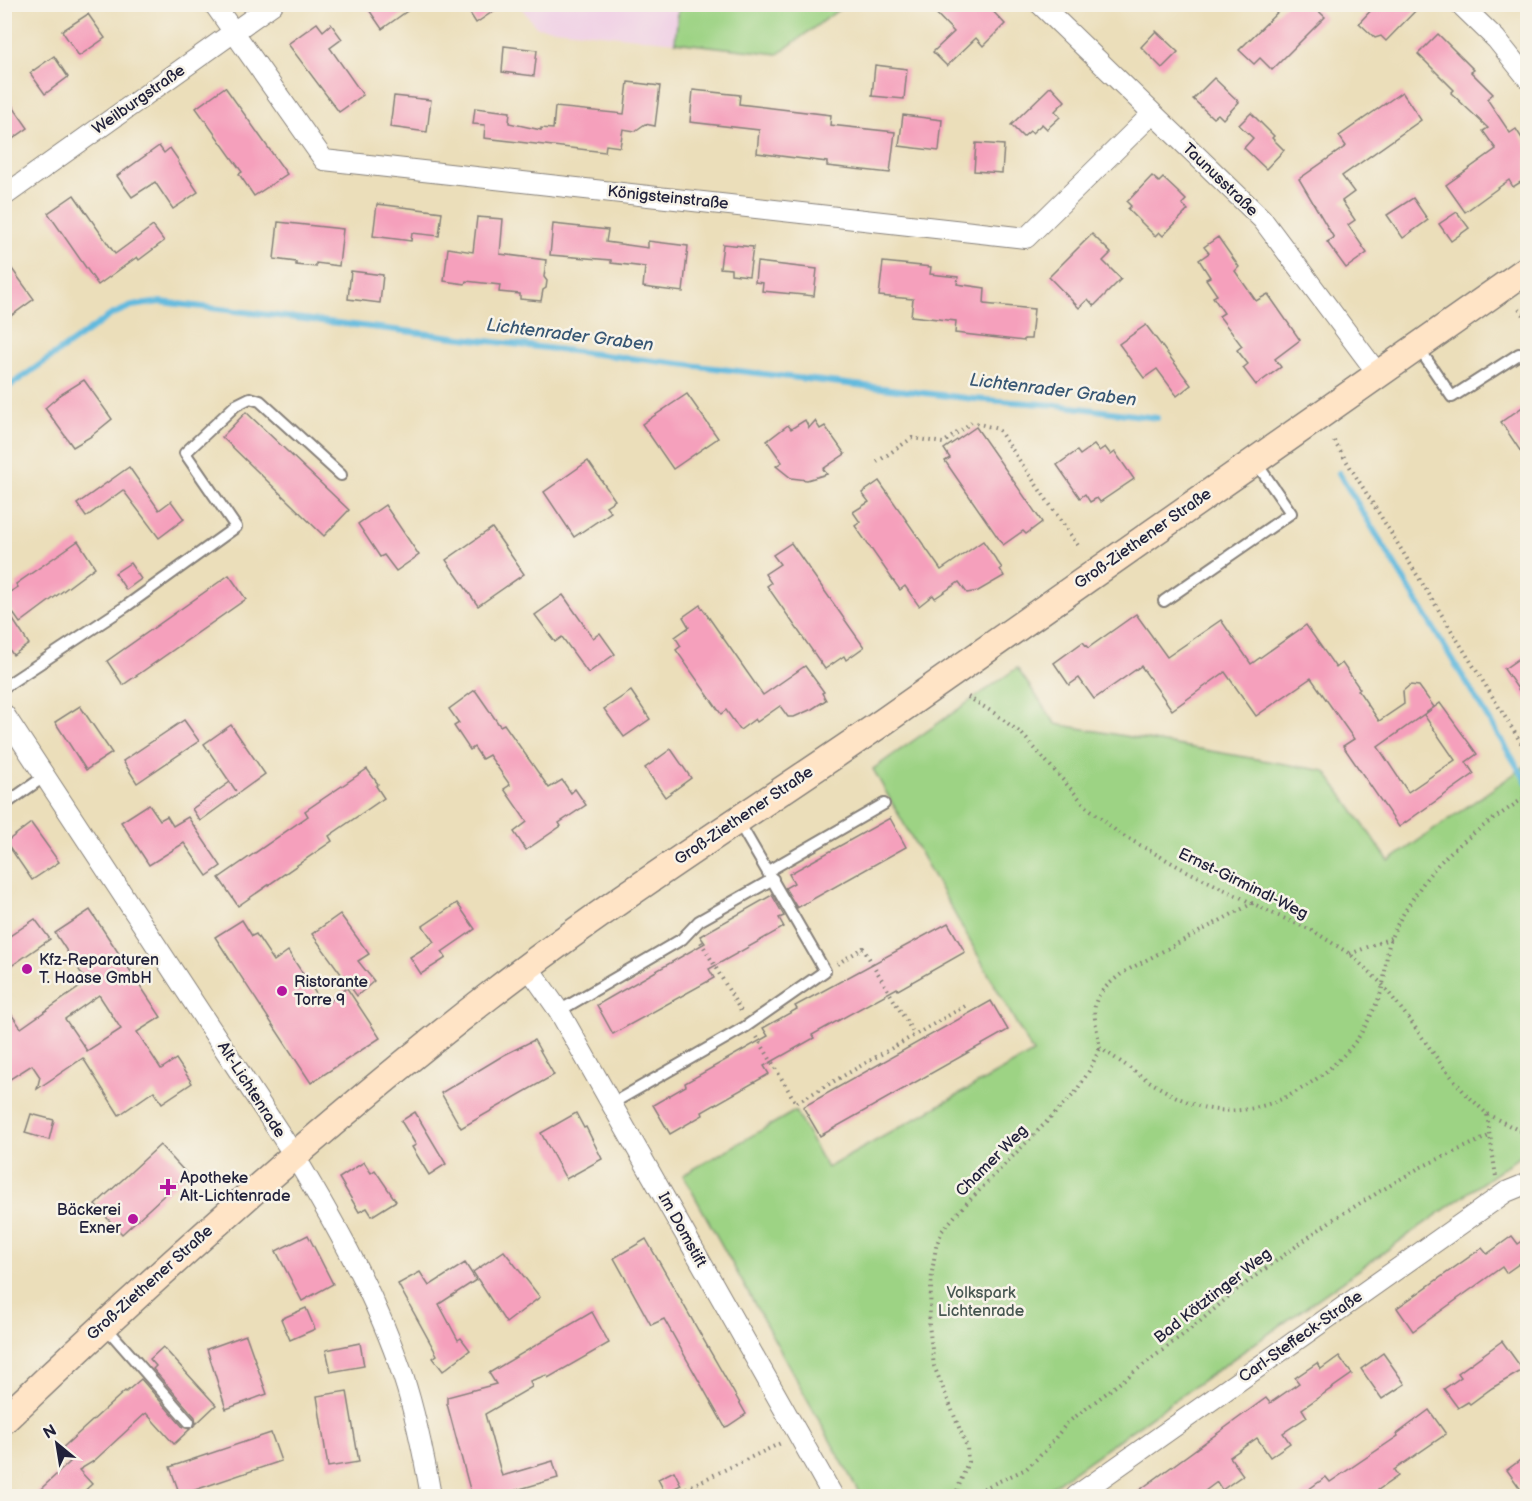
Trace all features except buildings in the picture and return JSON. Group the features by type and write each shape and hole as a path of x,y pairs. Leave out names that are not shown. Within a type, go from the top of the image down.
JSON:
{"street":[{"name":"Königsteinstraße","path":"214,4 324,160 1026,238 1152,114"},
{"name":"Weilburgstraße","path":"4,196 273,4"},
{"name":"Taunusstraße","path":"1040,4 1262,219 1378,374"},
{"path":"1460,4 1496,39 1527,79"},
{"name":"Groß-Ziethener Straße","path":"4,1420 104,1325 294,1155 417,1053 528,967 612,905 738,821 1527,269"},
{"name":"Alt-Lichtenrade","path":"4,714 294,1155 323,1204 365,1283 387,1333 409,1400 431,1497"},
{"name":"Im Domstift","path":"528,967 559,1011 833,1497"},
{"name":"Carl-Steffeck-Straße","path":"1076,1497 1506,1192 1527,1183"}],"lane":[{"path":"1418,347 1452,397 1519,354"},
{"path":"4,687 125,606 236,527 185,453 236,405 250,398 260,401 341,475"},
{"path":"1164,601 1291,513 1255,461"},
{"path":"4,805 45,776"},
{"path":"559,1011 682,939 699,921 884,804"},
{"path":"611,1104 749,1025 825,971 738,821"},
{"path":"104,1325 189,1422"}],"path":[{"path":"1519,309 1527,320"},
{"path":"877,462 912,438 943,443 972,423 998,429 1079,547"},
{"path":"1334,441 1527,754"},
{"name":"Ernst-Girmindl-Weg","path":"968,697 1022,734 1086,806 1120,834 1181,868 1313,931 1350,954 1382,984 1464,1092 1487,1114 1527,1135"},
{"path":"1253,903 1124,972 1105,986 1097,998 1093,1017 1100,1048 1194,1105 1223,1111 1252,1110 1275,1102 1302,1088 1327,1070 1351,1047 1371,1014 1380,997 1391,938 1426,879 1448,853 1527,795"},
{"path":"693,928 796,1103 967,1005"},
{"path":"1350,954 1391,938"},
{"path":"825,971 863,948 914,1034"},
{"name":"Chamer Weg","path":"955,1497 968,1462 967,1447 934,1366 929,1325 936,1246 942,1231 1075,1093 1100,1048"},
{"path":"1487,1114 1496,1178"},
{"name":"Bad Kötztinger Weg","path":"967,1497 1026,1469 1045,1451 1067,1424 1197,1324 1235,1291 1332,1220 1419,1168 1489,1136"},
{"path":"670,1497 784,1442"}],"shaded area":[{"path":"519,5 679,5 675,42 536,27"}],"green space":[{"path":"679,4 845,5 778,54 675,42"},
{"name":"Volkspark Lichtenrade","path":"1017,668 1056,724 1325,771 1389,861 1527,765 1527,1151 1039,1496 861,1496 683,1175 795,1111 827,1168 1033,1053 873,769"}],"waterway":[{"name":"Lichtenrader Graben","path":"4,390 111,315 132,306 161,302 974,399 1057,405 1157,418"},
{"name":"Lichtenrader Graben","path":"1339,473 1528,784"}],"place":[{"name":"Kfz-Reparaturen T. Haase GmbH","path":"27,969"},
{"name":"Ristorante Torre 9","path":"282,991"},
{"name":"Apotheke Alt-Lichtenrade","path":"168,1187"},
{"name":"Bäckerei Exner","path":"133,1219"}]}
